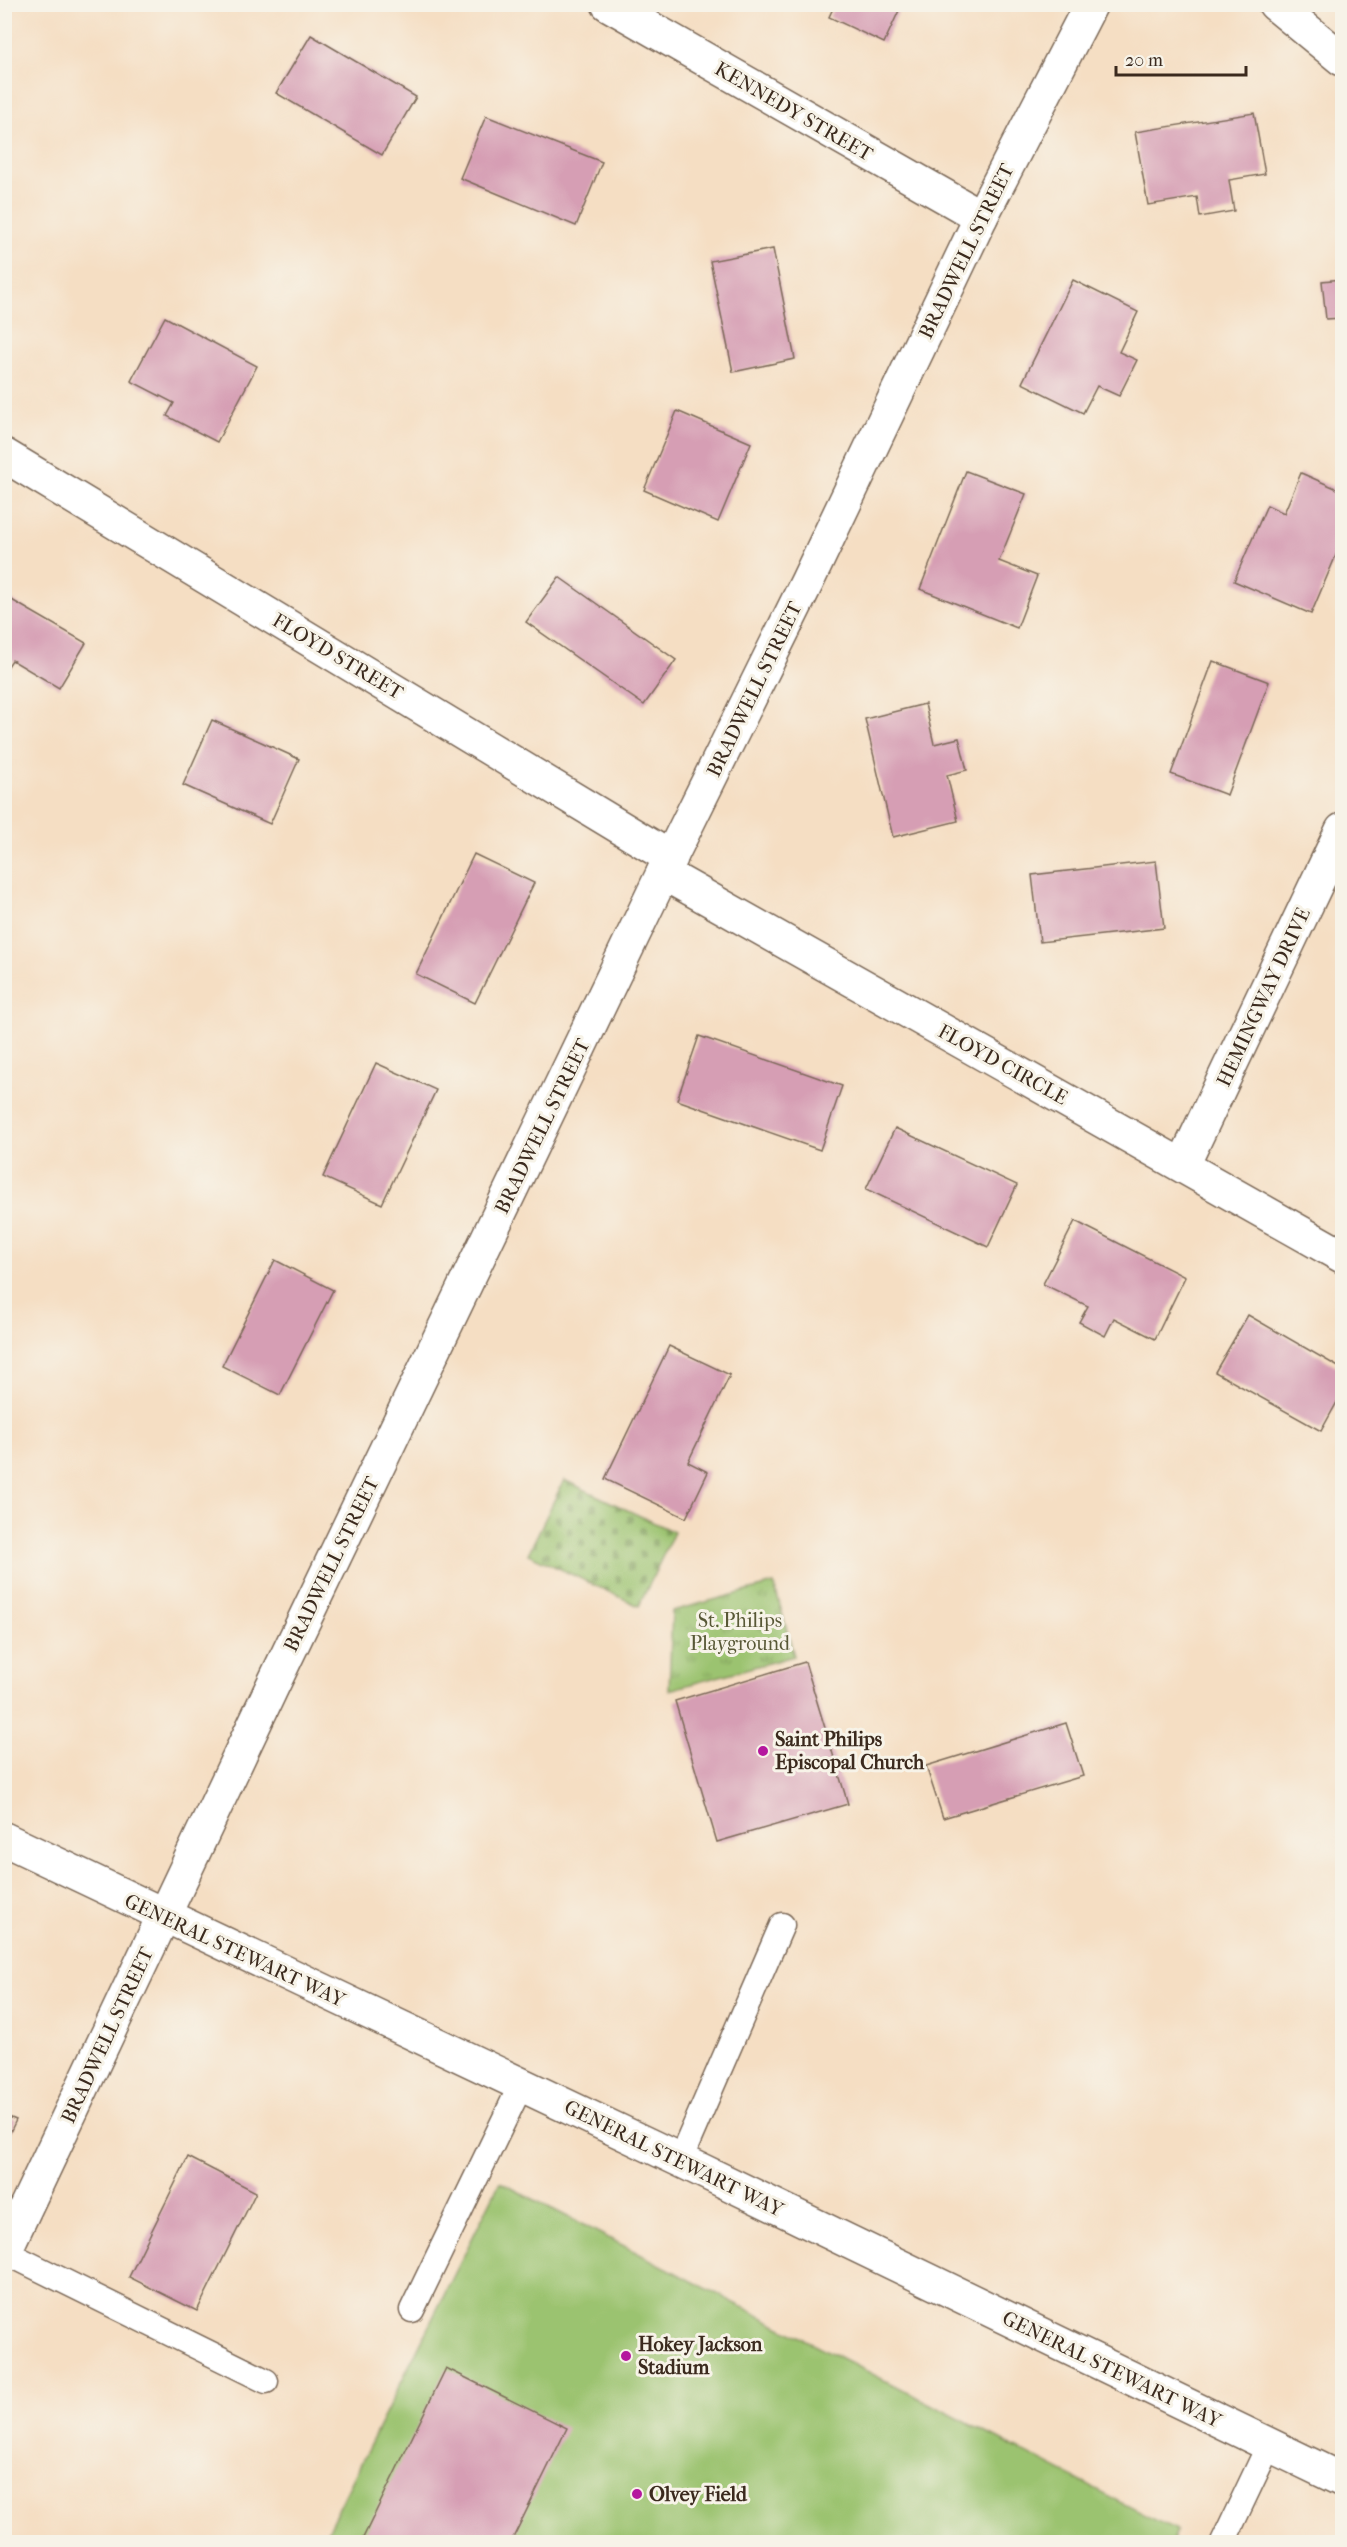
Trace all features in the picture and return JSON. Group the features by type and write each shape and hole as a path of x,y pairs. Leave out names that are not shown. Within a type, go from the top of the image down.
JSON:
{"street":[{"name":"KENNEDY STREET","path":"608,4 981,217"},
{"name":"BRADWELL STREET","path":"5,2252 163,1916 667,866 807,582 981,217 1091,4"},
{"path":"1275,4 1342,59"},
{"name":"FLOYD STREET","path":"4,455 667,866"},
{"name":"HEMINGWAY DRIVE","path":"1183,1165 1342,830"},
{"name":"FLOYD CIRCLE","path":"667,866 1342,1256"},
{"name":"GENERAL STEWART WAY","path":"4,1839 680,2160 1342,2480"}],"lane":[{"path":"680,2160 782,1925"},
{"path":"412,2310 521,2085"},
{"path":"5,2252 266,2381"},
{"path":"1223,2542 1269,2445"}],"green space":[{"path":"564,1480 674,1532 639,1606 528,1554"},
{"name":"St. Philips Playground","path":"774,1584 794,1656 669,1690 672,1611"},
{"name":"Hokey Jackson Stadium","path":"500,2182 1177,2531 1173,2542 322,2542"}],"building":[{"path":"835,4 902,4 884,43 829,17"},
{"path":"311,35 416,97 382,155 276,93"},
{"path":"1254,113 1265,174 1229,180 1234,211 1200,217 1197,197 1148,205 1135,132"},
{"path":"486,116 602,162 576,226 460,178"},
{"path":"773,249 795,359 733,372 710,261"},
{"path":"1342,279 1342,318 1326,319 1322,281"},
{"path":"1073,280 1138,312 1119,352 1137,360 1119,396 1097,386 1083,413 1022,383"},
{"path":"165,317 257,366 217,442 167,416 174,403 131,381"},
{"path":"677,411 751,443 718,522 644,490"},
{"path":"966,471 1026,494 999,561 1037,576 1017,628 920,589"},
{"path":"1301,473 1342,491 1342,541 1311,614 1234,581 1267,505 1284,513"},
{"path":"559,577 676,660 644,705 526,622"},
{"path":"10,599 86,643 59,688 12,660 4,672 4,608"},
{"path":"1213,661 1269,682 1227,795 1171,774"},
{"path":"925,704 934,744 959,738 967,770 947,775 958,821 893,837 865,719"},
{"path":"212,720 299,759 270,824 183,785"},
{"path":"474,854 534,883 475,1003 416,974"},
{"path":"1156,861 1164,928 1040,942 1032,875"},
{"path":"699,1036 842,1086 820,1150 677,1100"},
{"path":"376,1063 436,1090 382,1204 323,1177"},
{"path":"895,1128 1017,1185 988,1247 866,1189"},
{"path":"1075,1221 1185,1277 1155,1339 1114,1318 1105,1336 1079,1322 1088,1306 1043,1284"},
{"path":"275,1260 333,1290 280,1395 222,1366"},
{"path":"1248,1315 1342,1369 1342,1393 1321,1431 1215,1372"},
{"path":"669,1346 730,1375 688,1462 708,1472 686,1518 605,1479"},
{"path":"805,1662 848,1804 717,1842 675,1701"},
{"path":"1066,1723 1083,1776 943,1818 926,1766"},
{"path":"4,2115 16,2120 4,2145"},
{"path":"188,2157 256,2192 197,2311 129,2277"},
{"path":"446,2368 567,2428 511,2542 361,2542"}],"place":[{"name":"Saint Philips Episcopal Church","path":"763,1751"},
{"name":"Hokey Jackson Stadium","path":"626,2356"},
{"name":"Olvey Field","path":"637,2494"}]}
